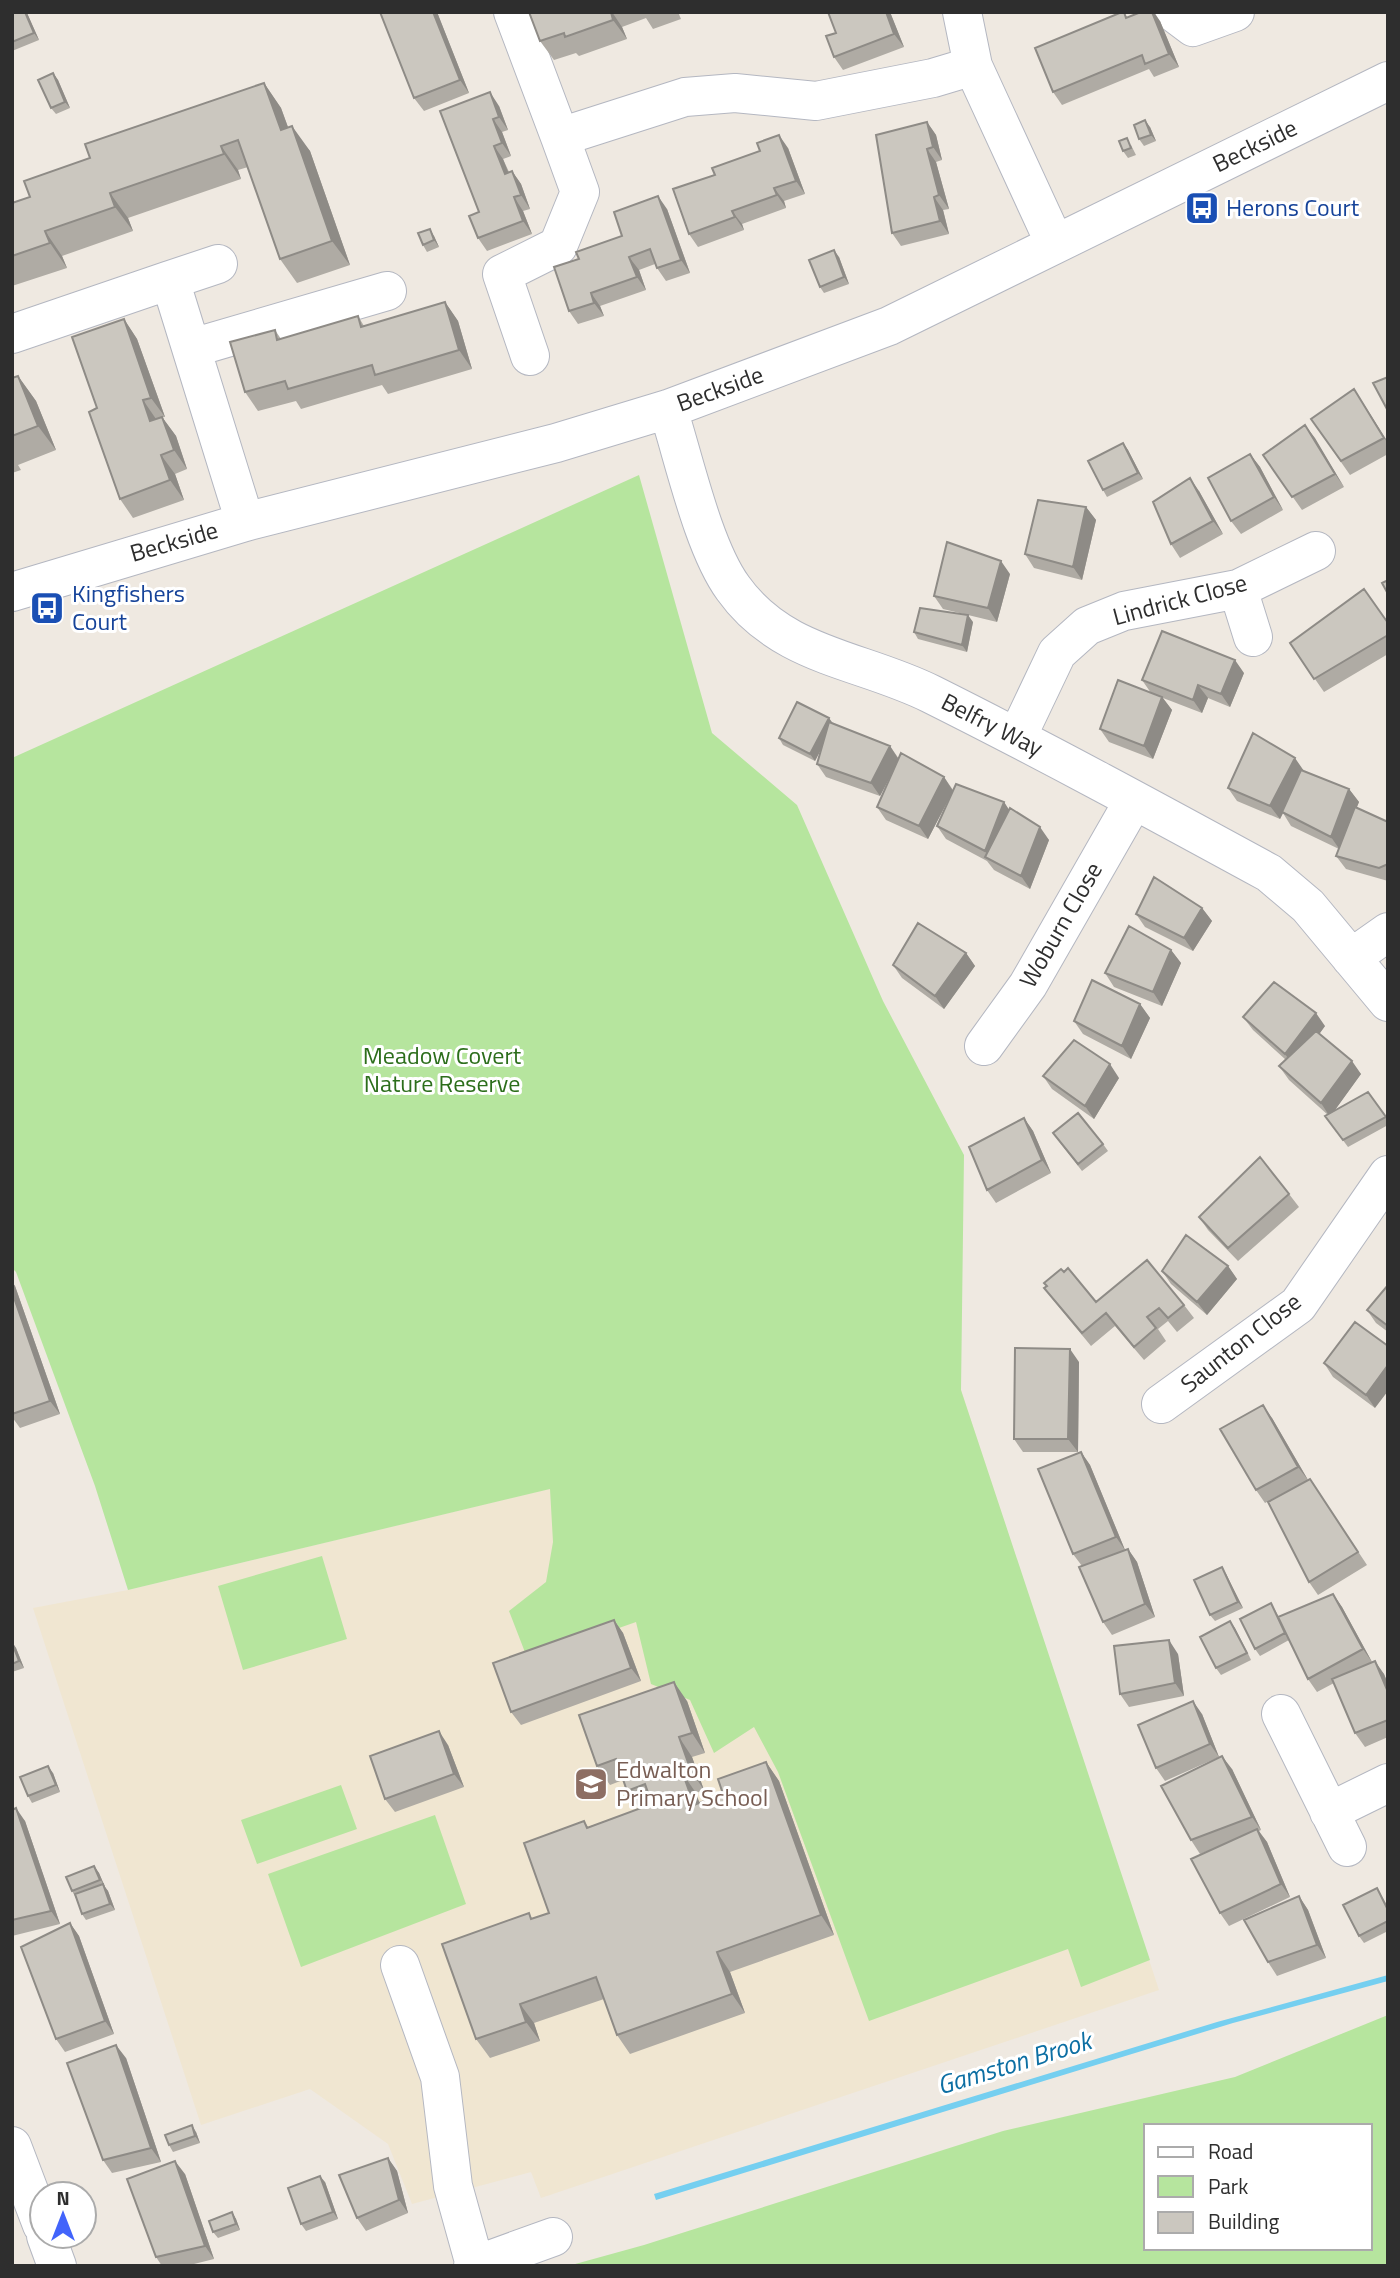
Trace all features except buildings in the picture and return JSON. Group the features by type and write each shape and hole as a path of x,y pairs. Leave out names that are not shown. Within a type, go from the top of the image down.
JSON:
{"street":[{"path":"513,12 580,192 558,246 502,274 530,356"},
{"path":"962,12 972,66 1055,244"},
{"path":"1173,12 1193,27 1235,12"},
{"path":"560,136 685,97 735,93 816,102 933,78 972,66"},
{"name":"Beckside","path":"12,592 245,522 556,443 668,409 889,326 1388,81"},
{"path":"12,334 218,264"},
{"path":"170,280 245,522"},
{"path":"192,348 387,291"},
{"name":"Belfry Way","path":"668,409 715,558 733,589 778,634 838,660 922,690 1017,737 1269,873 1308,906 1388,1002"},
{"name":"Lindrick Close","path":"1017,737 1057,653 1087,626 1124,611 1238,589 1316,551"},
{"path":"1238,589 1253,637"},
{"name":"Woburn Close","path":"984,1046 1028,985 1134,800"},
{"path":"1351,958 1388,932"},
{"name":"Saunton Close","path":"1161,1404 1297,1305 1388,1175"},
{"path":"1281,1714 1347,1847"},
{"path":"1329,1812 1388,1783"},
{"path":"400,1965 440,2077 453,2186 474,2265 553,2237"},
{"path":"12,2146 28,2188"}],"shaded area":[{"name":"Edwalton Primary School","path":"961,1390 1159,1990 541,2198 531,2172 412,2204 388,2144 310,2089 201,2125 33,1608 128,1590"}],"green space":[{"name":"Meadow Covert Nature Reserve","path":"639,475 712,733 797,805 883,1001 964,1155 961,1390 1150,1960 1081,1987 1068,1949 869,2021 778,1772 754,1727 714,1753 690,1700 651,1684 636,1622 528,1660 509,1611 546,1582 553,1542 550,1489 128,1590 95,1486 16,1272 12,1268 12,758"},
{"path":"322,1556 347,1639 243,1670 218,1586"},
{"path":"341,1785 357,1829 257,1864 241,1820"},
{"path":"435,1815 466,1904 301,1967 268,1874"},
{"path":"1388,2015 1388,2266 568,2266 644,2245 1003,2131 1235,2077"}],"water":[{"name":"Gamston Brook","path":"1388,1975 1388,1981 1233,2023 656,2200 654,2194 1217,2022"}],"place":[{"name":"Herons Court","path":"1202,208"},
{"name":"Kingfishers Court","path":"47,608"},
{"name":"Edwalton Primary School","path":"591,1784"}]}
